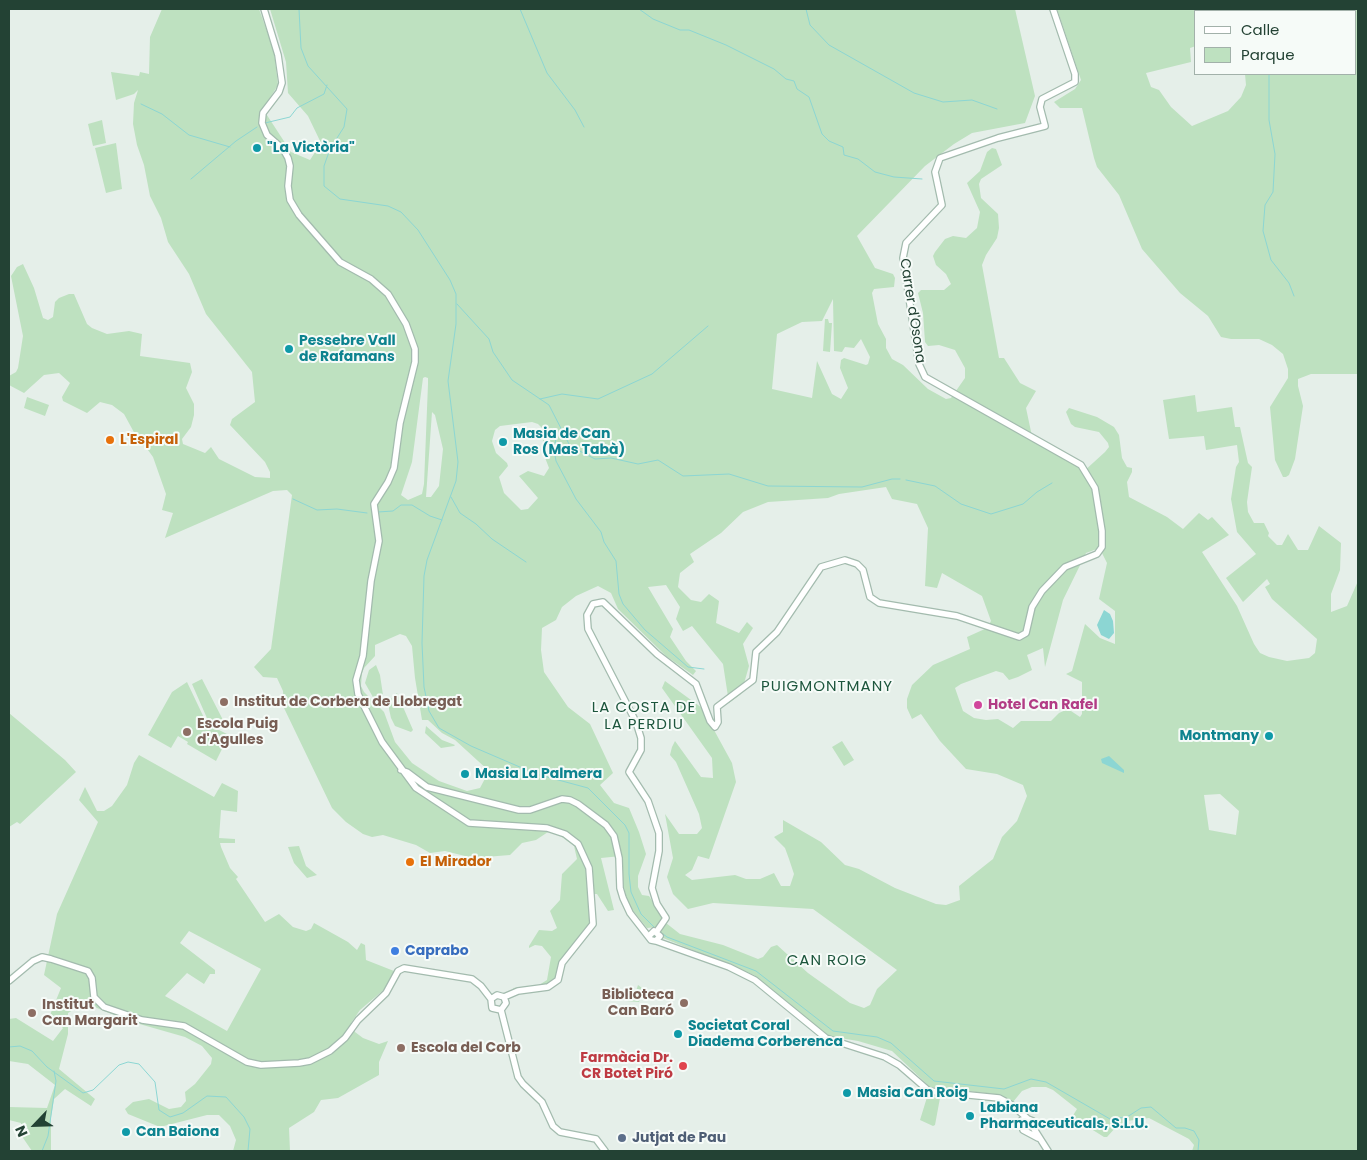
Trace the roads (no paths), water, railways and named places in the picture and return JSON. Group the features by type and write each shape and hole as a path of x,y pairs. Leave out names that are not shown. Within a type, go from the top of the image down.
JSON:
{"street":[{"path":"264,9 278,55 282,83 279,92 264,113 262,123 268,135 283,149 288,158 290,200 340,262 367,276 388,294 406,324 415,349 415,362 400,423 394,468 388,482 374,504 379,541 371,581 363,656 356,680 358,694 378,736 412,784 463,821 475,825 528,826 554,830 574,839 586,859 593,913 592,927 562,963 556,982 540,990 511,992 504,997"},
{"name":"Carrer d'Osona","path":"654,934 664,921 652,888 659,850 659,834 648,801 629,772 641,750 641,738 636,722 588,629 587,615 593,604 603,602 657,654 696,684 710,721 715,727 718,722 717,707 753,680 756,652 777,632 821,567 845,560 857,564 863,570 870,597 879,603 957,616 1019,636 1026,633 1035,600 1061,571 1070,564 1098,554 1102,547 1103,536 1095,488 1081,465 938,385 923,374 919,364 903,258 904,248 909,239 942,204 935,172 940,158 998,138 1045,126 1040,107 1042,99 1048,94 1076,81 1053,9"},
{"path":"401,770 407,772 427,787 520,810 530,810 562,799 578,804 606,826 614,836 619,858 622,898 630,913 665,943 729,967 755,980 826,1038 881,1055 907,1072 929,1091 999,1098 1012,1105 1025,1121 1023,1130 1032,1131 1048,1151"},
{"path":"9,981 33,961 42,957 88,971 92,978 94,997 104,1006 142,1020 184,1026 247,1062 262,1064 310,1061 330,1050 345,1038 358,1020 388,990 398,971 404,968 472,979 482,986 492,999 492,1008 501,1010"},
{"path":"492,999 498,995 504,997"},
{"path":"501,1010 505,1005 504,997"},
{"path":"501,1010 518,1077 523,1084 542,1102 554,1126 560,1132 596,1139 605,1151"},
{"path":"1025,1121 1035,1123 1032,1131"}],"water":[{"path":"1104,610 1110,614 1113,621 1114,633 1109,639 1101,635 1097,625"},
{"path":"1109,756 1124,770 1124,773 1102,763 1101,759"}],"waterway":[{"path":"299,9 301,48 308,66 347,109 344,127 330,149 324,166 324,186 340,199 388,206 401,212 418,230 450,280 456,294 456,324 448,381 458,462 456,481 427,560 424,576 422,643 424,687 429,711 439,728 471,746 536,774 588,788 625,825 629,833 631,892 641,914 656,929"},
{"path":"520,9 547,73 575,110 584,127"},
{"path":"639,9 653,19 680,30 689,30 726,45 774,69 786,79 794,81 797,89 809,97 822,134 829,141 843,147 844,155 858,159 875,172 894,177 922,179"},
{"path":"806,9 810,25 829,45 914,93 943,102 972,100 997,109"},
{"path":"1269,75 1269,120 1275,154 1273,192 1265,205 1263,231 1271,260 1289,283 1294,296"},
{"path":"265,123 290,117 297,108 324,94 327,85"},
{"path":"141,104 162,114 189,135 230,147"},
{"path":"191,179 236,141 257,127"},
{"path":"457,304 489,339 493,352 512,380 549,405 570,446 595,459 611,458 638,464 658,460 683,476 729,474 768,486 862,487 892,479 900,479"},
{"path":"540,399 562,394 598,399 652,374 708,326"},
{"path":"560,431 556,438 554,450 556,461 576,499 601,532 604,542 616,561 619,594 623,604 645,630 688,667 704,669"},
{"path":"906,480 935,486 961,504 991,514 1023,504 1037,492 1052,483"},
{"path":"451,497 460,513 476,524 492,539 526,562"},
{"path":"293,499 317,510 337,509 367,513"},
{"path":"378,512 393,511 401,505 412,505 430,516 442,520"},
{"path":"659,931 667,937 756,971 833,1031 877,1037 891,1043 934,1081 1004,1089 1031,1079 1046,1082 1110,1119 1127,1117 1141,1108 1151,1107 1176,1128 1194,1131 1199,1140 1198,1151"},
{"path":"9,1047 20,1046 32,1051 47,1067 83,1093 93,1090 119,1065 128,1062 139,1064 155,1082 159,1110 170,1117 183,1113 207,1096 226,1097 244,1117 250,1129 248,1151"},
{"path":"42,1151 48,1136 56,1081 54,1071"}],"place":[{"name":"\"La Victòria\"","path":"257,148"},
{"name":"Pessebre Vall de Rafamans","path":"289,349"},
{"name":"L'Espiral","path":"110,440"},
{"name":"Masia de Can Ros (Mas Tabà)","path":"503,442"},
{"name":"Institut de Corbera de Llobregat","path":"224,702"},
{"name":"Hotel Can Rafel","path":"978,705"},
{"name":"Escola Puig d'Agulles","path":"187,732"},
{"name":"Montmany","path":"1269,736"},
{"name":"Masia La Palmera","path":"465,774"},
{"name":"El Mirador","path":"410,862"},
{"name":"Caprabo","path":"395,951"},
{"name":"Biblioteca Can Baró","path":"684,1003"},
{"name":"Institut Can Margarit","path":"32,1013"},
{"name":"Societat Coral Diadema Corberenca","path":"678,1034"},
{"name":"Escola del Corb","path":"401,1048"},
{"name":"Farmàcia Dr. CR Botet Piró","path":"683,1066"},
{"name":"Masia Can Roig","path":"847,1093"},
{"name":"Labiana Pharmaceuticals, S.L.U.","path":"970,1116"},
{"name":"Can Baiona","path":"126,1132"},
{"name":"Jutjat de Pau","path":"622,1138"}],"district":[{"name":"PUIGMONTMANY","path":"827,687"},
{"name":"LA COSTA DE LA PERDIU","path":"644,716"},
{"name":"CAN ROIG","path":"827,961"}]}
